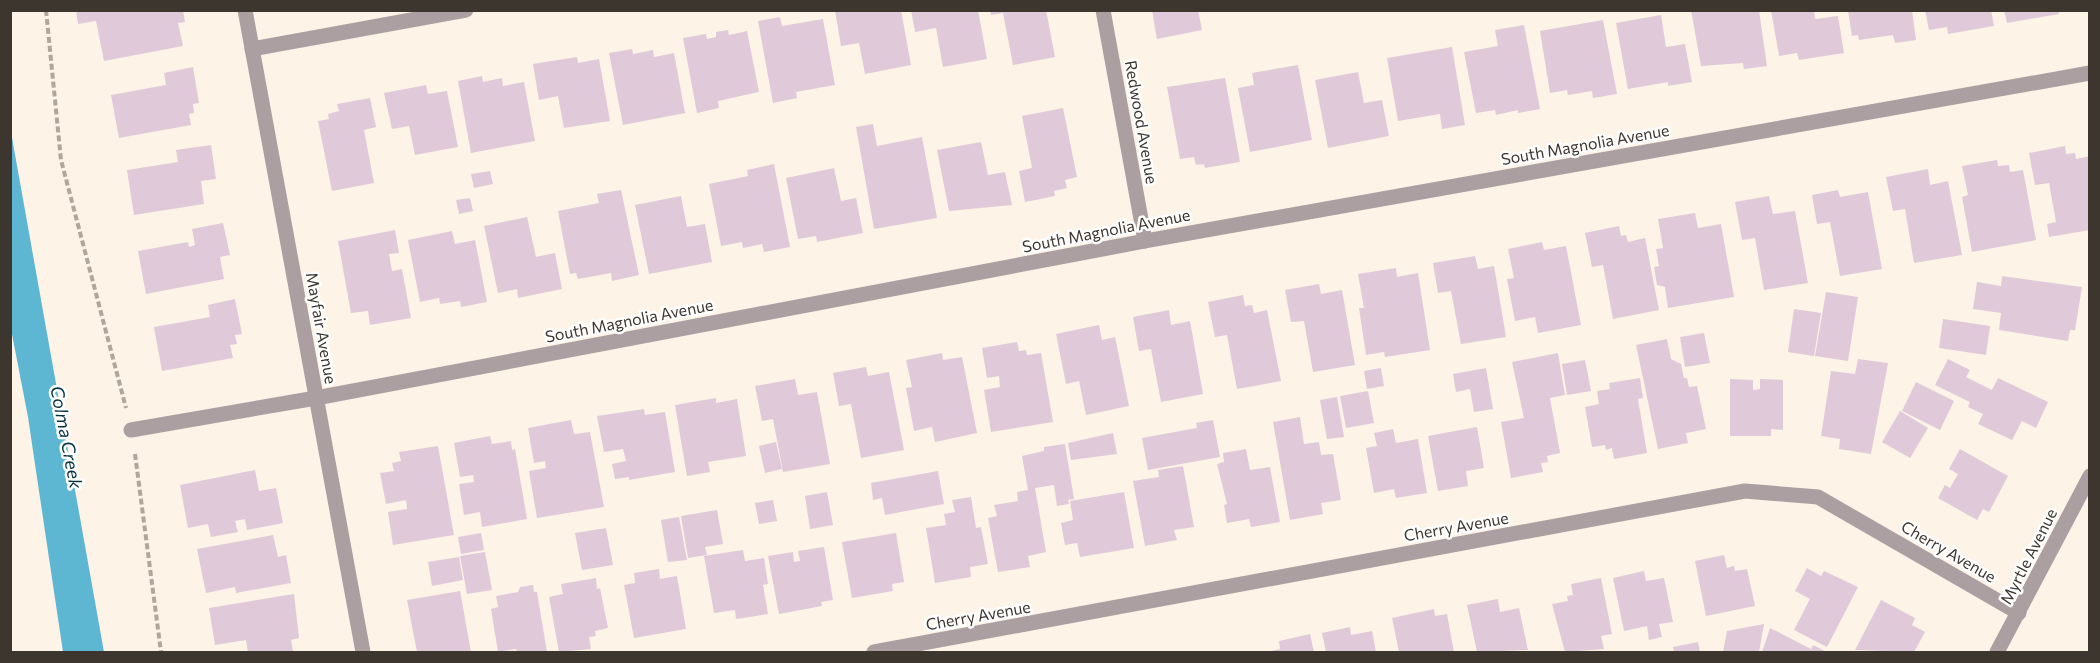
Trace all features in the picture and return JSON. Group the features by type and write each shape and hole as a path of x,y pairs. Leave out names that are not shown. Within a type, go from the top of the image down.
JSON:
{"street":[{"name":"Mayfair Avenue","path":"245,10 363,652"},
{"path":"252,49 466,10"},
{"name":"Redwood Avenue","path":"1104,10 1145,241"},
{"name":"South Magnolia Avenue","path":"131,430 316,398 1145,241 2090,73"},
{"name":"Myrtle Avenue","path":"1997,652 2090,476"},
{"name":"Cherry Avenue","path":"874,652 1745,491 1818,497 2019,613"}],"path":[{"path":"46,10 61,160 131,430 161,652"}],"water":[{"path":"11,132 104,652 63,652 28,417 11,329"}],"building":[{"path":"76,10 183,10 185,22 178,23 183,46 104,61 96,21 78,24"},
{"path":"835,10 901,10 911,65 865,74 859,43 841,46"},
{"path":"911,10 978,10 987,59 943,67 936,28 915,32"},
{"path":"990,10 1046,10 1055,57 1013,65 1003,13 991,15"},
{"path":"1152,10 1198,10 1202,30 1157,39"},
{"path":"1691,10 1759,10 1767,66 1744,69 1743,63 1701,66"},
{"path":"1771,10 1814,10 1815,19 1838,16 1844,53 1799,60 1797,53 1779,56"},
{"path":"1848,10 1912,10 1916,40 1895,43 1893,35 1859,40 1858,35 1852,36"},
{"path":"1925,10 1991,10 1994,26 1948,34 1947,27 1929,30"},
{"path":"2004,10 2059,10 2059,14 2007,23"},
{"path":"1661,15 1666,47 1685,44 1692,82 1668,86 1668,82 1628,89 1616,23"},
{"path":"780,17 782,26 823,19 835,85 796,92 797,98 773,103 758,21"},
{"path":"1603,20 1617,94 1593,98 1592,91 1568,95 1567,90 1550,93 1540,31"},
{"path":"1524,25 1540,109 1518,113 1518,110 1496,115 1495,110 1476,113 1464,52 1498,46 1495,30"},
{"path":"728,30 729,35 747,31 759,92 718,101 719,108 697,113 683,38 706,34 707,39 716,37 716,32"},
{"path":"1452,47 1465,125 1442,129 1440,114 1398,121 1387,58"},
{"path":"632,49 633,54 653,50 654,57 674,53 685,113 623,125 609,53"},
{"path":"577,57 578,63 599,59 610,121 564,128 558,96 539,100 533,64"},
{"path":"1298,65 1312,140 1250,152 1238,88 1254,85 1252,73"},
{"path":"193,67 199,103 193,104 194,113 189,114 191,125 119,138 111,95 166,85 164,73"},
{"path":"1358,72 1364,103 1382,100 1389,136 1328,148 1315,80"},
{"path":"482,76 483,82 502,78 503,86 524,82 535,141 471,153 458,81"},
{"path":"1225,78 1240,162 1205,168 1204,164 1196,165 1194,157 1180,159 1167,87"},
{"path":"426,85 428,94 447,91 458,147 415,155 409,126 392,129 384,93"},
{"path":"370,98 376,127 364,130 374,183 332,191 318,121 329,119 328,114 339,111 337,104"},
{"path":"1063,108 1077,177 1065,180 1067,188 1054,191 1055,196 1025,202 1019,171 1032,168 1022,116"},
{"path":"873,124 877,146 922,137 937,218 874,229 856,127"},
{"path":"981,142 988,175 1005,172 1012,205 949,211 937,150"},
{"path":"211,145 216,179 201,181 204,204 134,215 127,170 178,162 176,150"},
{"path":"2065,146 2066,154 2075,153 2076,159 2090,156 2090,230 2049,237 2047,224 2056,222 2049,183 2035,185 2029,153"},
{"path":"1997,160 1998,166 2009,165 2010,172 2023,170 2036,240 1972,252 1962,197 1968,195 1962,166"},
{"path":"774,164 790,247 764,252 762,244 743,248 742,242 721,246 709,184 748,176 747,170"},
{"path":"834,168 841,201 856,198 863,233 817,242 816,236 798,239 786,178"},
{"path":"1928,169 1930,185 1948,181 1962,255 1914,263 1905,209 1893,211 1886,177"},
{"path":"490,171 493,184 474,188 471,174"},
{"path":"621,190 639,275 612,281 611,273 578,279 576,273 570,274 558,211 599,203 597,194"},
{"path":"1838,190 1840,197 1868,192 1882,269 1840,276 1830,222 1817,224 1812,195"},
{"path":"681,196 687,227 705,224 712,262 649,274 635,205"},
{"path":"1769,196 1773,214 1795,211 1808,283 1764,290 1755,238 1742,240 1735,202"},
{"path":"470,198 473,211 459,214 456,200"},
{"path":"1695,213 1698,228 1721,224 1734,297 1668,308 1665,287 1657,285 1654,267 1659,266 1656,249 1663,248 1658,219"},
{"path":"527,217 536,257 555,253 562,289 518,298 517,289 498,293 484,226"},
{"path":"223,223 230,255 220,257 224,279 146,294 138,251 188,242 189,247 195,245 192,229"},
{"path":"1619,226 1621,236 1626,235 1628,242 1645,238 1659,310 1613,319 1603,265 1592,267 1585,233"},
{"path":"395,230 399,253 389,254 392,271 402,269 411,318 370,325 368,311 351,313 338,241"},
{"path":"452,231 455,244 475,240 487,302 461,307 460,301 440,304 439,298 420,302 408,240"},
{"path":"1542,242 1544,250 1566,246 1581,325 1538,333 1535,317 1515,321 1507,279 1514,278 1508,249"},
{"path":"1475,256 1478,269 1494,266 1506,337 1461,344 1451,291 1438,293 1433,263"},
{"path":"1396,268 1397,277 1418,273 1430,350 1385,357 1384,352 1366,355 1359,308 1364,308 1358,274"},
{"path":"2002,276 2082,287 2075,330 2070,330 2068,341 1999,330 2001,313 1973,309 1977,282 2001,286"},
{"path":"1319,284 1321,294 1342,290 1355,365 1313,372 1304,321 1291,322 1285,290"},
{"path":"1826,292 1858,297 1848,361 1815,356"},
{"path":"1243,295 1245,306 1252,305 1254,313 1267,310 1281,381 1237,389 1227,335 1215,337 1208,302"},
{"path":"235,299 242,334 235,335 237,344 230,345 233,358 162,371 154,327 210,317 208,305"},
{"path":"1794,309 1821,313 1814,356 1788,352"},
{"path":"1169,310 1171,325 1190,321 1203,394 1161,402 1151,349 1139,351 1133,317"},
{"path":"1943,319 1990,326 1986,355 1939,348"},
{"path":"1099,325 1102,340 1115,337 1129,406 1086,415 1079,381 1066,384 1056,334"},
{"path":"1704,333 1710,363 1685,367 1680,337"},
{"path":"1667,339 1671,359 1681,364 1689,387 1697,386 1706,429 1686,433 1688,443 1658,449 1636,345"},
{"path":"1017,342 1019,351 1026,350 1027,355 1041,353 1053,422 991,432 984,390 1000,387 999,376 987,378 982,348"},
{"path":"942,353 943,360 962,357 977,433 935,442 932,427 914,431 906,388 912,387 906,360"},
{"path":"1558,353 1565,395 1550,398 1560,453 1547,456 1548,462 1541,463 1543,472 1511,478 1501,422 1524,418 1512,362"},
{"path":"1858,359 1888,363 1871,454 1839,449 1840,439 1821,436 1831,371 1855,374"},
{"path":"1948,359 1970,370 1966,377 1992,390 1998,378 2048,402 2036,428 2022,421 2012,440 1978,424 1983,414 1968,407 1970,402 1935,385"},
{"path":"1585,360 1591,391 1567,395 1562,364"},
{"path":"866,367 868,376 889,372 904,450 861,458 851,404 839,406 833,373"},
{"path":"1381,368 1384,386 1367,389 1364,371"},
{"path":"1486,368 1493,409 1474,412 1470,389 1456,392 1453,374"},
{"path":"1640,378 1643,398 1638,399 1647,453 1614,459 1612,448 1606,450 1605,445 1592,447 1585,407 1599,404 1597,391 1610,389 1609,383"},
{"path":"795,379 798,395 817,392 830,464 783,472 773,419 762,421 755,386"},
{"path":"1730,379 1753,380 1753,390 1760,389 1760,379 1783,380 1783,430 1771,429 1771,436 1730,436"},
{"path":"1916,382 1954,401 1940,430 1902,411"},
{"path":"1368,391 1374,423 1346,428 1340,396"},
{"path":"1337,397 1344,437 1327,439 1320,400"},
{"path":"716,398 716,403 737,399 746,456 708,462 710,472 687,476 675,405"},
{"path":"644,409 645,415 665,412 675,472 629,480 629,477 615,479 612,464 626,461 623,449 604,452 597,416"},
{"path":"1900,411 1928,428 1910,458 1882,442"},
{"path":"1300,417 1304,444 1319,442 1321,455 1333,454 1341,500 1321,503 1323,514 1290,520 1273,422"},
{"path":"571,420 574,434 590,432 604,507 537,518 529,471 546,468 545,461 534,463 528,428"},
{"path":"1213,420 1220,457 1148,470 1142,438 1197,428 1196,423"},
{"path":"1477,427 1484,468 1466,471 1468,486 1438,491 1428,436"},
{"path":"1393,429 1396,443 1418,439 1427,493 1396,498 1394,489 1374,493 1366,448 1377,446 1374,433"},
{"path":"1113,433 1117,454 1071,460 1068,443"},
{"path":"490,436 492,444 511,441 512,450 515,449 527,519 482,527 480,512 464,515 459,484 474,482 473,475 460,477 454,443"},
{"path":"776,442 782,469 765,473 759,446"},
{"path":"1065,444 1074,499 1068,500 1069,504 1057,506 1054,485 1035,488 1046,552 1028,556 1030,567 998,572 988,518 997,516 994,505 1018,501 1017,492 1028,490 1022,456 1044,451 1044,447"},
{"path":"438,446 454,535 393,545 388,512 407,509 406,500 386,504 380,473 394,471 392,463 401,461 399,452"},
{"path":"1246,449 1250,470 1270,467 1280,522 1251,527 1249,519 1227,523 1224,505 1227,504 1217,464 1224,462 1223,453"},
{"path":"1960,449 2008,476 1989,512 1983,509 1977,520 1938,498 1945,485 1950,488 1958,474 1949,469"},
{"path":"1183,466 1194,527 1174,530 1177,540 1145,546 1133,481 1159,477 1158,470"},
{"path":"255,470 259,491 276,488 283,523 247,530 245,519 235,521 238,532 211,537 208,524 188,528 180,485"},
{"path":"938,471 944,504 885,515 882,498 873,500 871,483"},
{"path":"827,492 833,525 810,529 805,496"},
{"path":"1124,492 1134,548 1080,557 1077,543 1065,545 1061,523 1073,520 1070,501"},
{"path":"971,497 976,528 981,527 988,564 970,567 971,577 935,583 926,528 946,525 944,514 955,512 952,500"},
{"path":"773,500 777,521 759,524 755,503"},
{"path":"717,510 723,544 705,547 707,555 688,558 681,516"},
{"path":"679,517 687,560 668,562 661,520"},
{"path":"606,528 613,565 582,570 575,533"},
{"path":"481,533 484,550 461,554 458,537"},
{"path":"896,533 904,582 892,584 893,591 852,598 842,542"},
{"path":"273,535 278,557 286,555 291,583 236,593 235,587 206,593 197,549"},
{"path":"824,547 833,600 821,602 822,606 779,614 768,556 793,552 794,562 800,561 798,551"},
{"path":"743,550 745,561 764,558 768,584 763,585 768,614 736,619 735,610 714,613 704,556"},
{"path":"485,552 492,590 467,594 460,556"},
{"path":"1724,555 1727,568 1734,566 1735,571 1747,569 1755,606 1706,616 1695,561"},
{"path":"459,557 463,580 432,586 428,562"},
{"path":"1807,568 1821,576 1824,571 1858,587 1827,647 1794,630 1810,599 1795,591"},
{"path":"659,569 660,579 677,576 686,629 634,638 624,585 635,583 634,573"},
{"path":"1644,571 1646,581 1664,578 1673,622 1659,624 1662,637 1649,640 1647,626 1624,631 1613,578"},
{"path":"596,578 608,628 595,631 596,636 589,637 591,649 559,652 549,597 563,594 561,584"},
{"path":"1601,578 1612,634 1601,636 1604,649 1565,652 1552,604 1568,601 1567,596 1573,595 1571,584"},
{"path":"533,585 534,592 537,592 547,652 517,652 516,649 498,652 491,609 498,607 496,596 518,592 520,587"},
{"path":"460,591 471,652 417,652 407,600"},
{"path":"294,594 299,638 291,640 293,651 248,652 246,640 215,645 209,608"},
{"path":"1498,599 1500,612 1519,608 1528,650 1477,652 1467,605"},
{"path":"1881,600 1915,618 1912,625 1925,632 1914,652 1855,650"},
{"path":"1434,609 1435,616 1447,614 1454,652 1399,652 1392,618"},
{"path":"1764,624 1759,652 1723,652 1727,631"},
{"path":"1350,627 1351,635 1372,631 1376,652 1326,652 1322,633"},
{"path":"1770,628 1811,649 1813,645 1827,652 1762,652"},
{"path":"1310,634 1314,652 1266,652 1280,649 1279,641"},
{"path":"1698,642 1700,652 1674,652 1673,647"}],"water label":[{"name":"Colma Creek","path":"67,437"}]}
